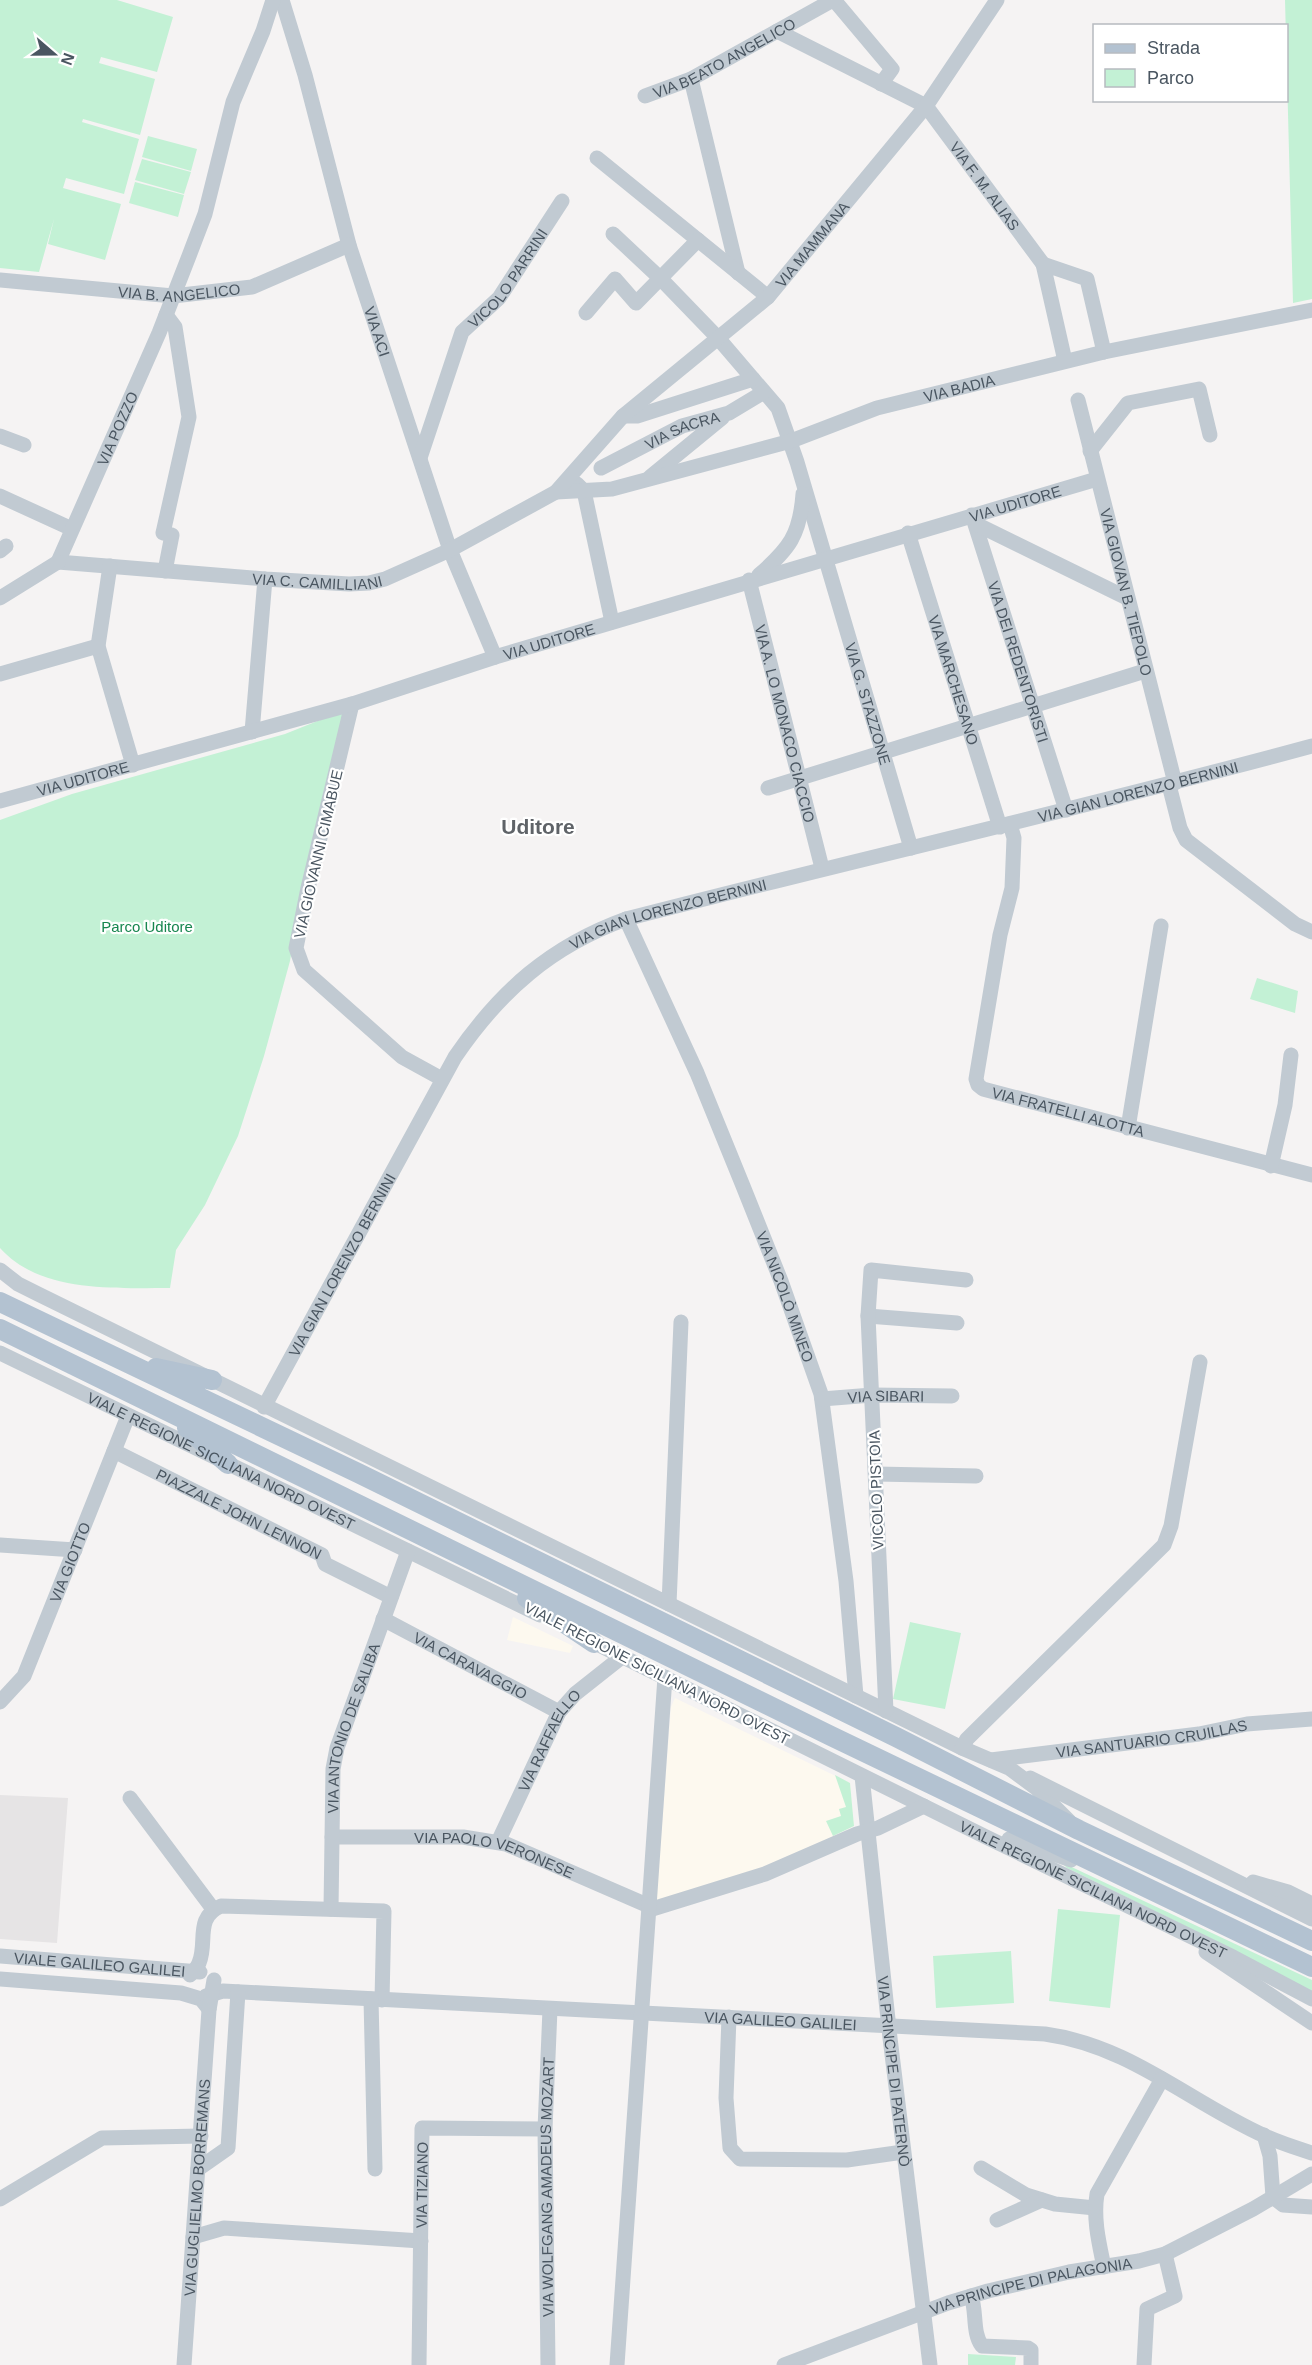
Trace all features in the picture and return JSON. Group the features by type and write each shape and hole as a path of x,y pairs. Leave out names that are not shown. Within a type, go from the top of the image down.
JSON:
{"main road":[{"path":"0,1302 766,1674 1023,1800 1079,1830 1312,1941"},
{"name":"VIALE REGIONE SICILIANA NORD OVEST","path":"0,1329 831,1736 1312,1967"},
{"path":"125,1361 212,1380"},
{"path":"170,1412 228,1464"},
{"path":"449,1548 594,1642"}],"street":[{"name":"VIA POZZO","path":"58,561 166,315 205,214 236,93 263,31 273,0"},
{"name":"VIA ACI","path":"282,0 306,75 349,245 450,550 495,657"},
{"name":"VIA BEATO ANGELICO","path":"645,96 691,79 833,0"},
{"path":"833,0 892,69 881,84"},
{"name":"VIA MAMMANA","path":"556,492 623,416 768,297 926,106 997,0"},
{"path":"777,31 926,106"},
{"path":"691,79 738,273"},
{"name":"VIA F. M. ALIAS","path":"926,106 1043,264 1065,361"},
{"path":"597,158 768,297"},
{"name":"VICOLO PARRINI","path":"420,458 462,332 499,298 562,201"},
{"name":"VIA G. STAZZONE","path":"613,234 661,279 718,338 778,408 791,441 910,848"},
{"path":"586,313 615,279 636,303 698,240"},
{"name":"VIA B. ANGELICO","path":"0,280 173,296 252,287 349,245"},
{"path":"1043,264 1087,279 1104,352"},
{"name":"VIA BADIA","path":"556,492 612,489 791,441 877,408 1104,352 1312,310"},
{"path":"165,571 172,535 163,533 189,417 175,327 166,315"},
{"path":"623,416 637,416 753,379"},
{"path":"1090,451 1128,403 1199,389 1210,435"},
{"name":"VIA SACRA","path":"601,468 682,426 729,412 764,392"},
{"name":"VIA GIOVAN B. TIEPOLO","path":"1077,400 1145,671 1180,828 1186,840 1295,924 1312,932"},
{"path":"647,479 729,412"},
{"path":"0,436 24,445"},
{"path":"588,454 601,468 612,489"},
{"path":"568,477 584,491 612,622"},
{"name":"VIA UDITORE","path":"0,801 352,704 495,657 753,579 908,533 974,519 1097,479"},
{"path":"753,579 783,555 801,521 804,486"},
{"name":"VIA C. CAMILLIANI","path":"58,561 265,579 369,583 385,579 450,550 556,492"},
{"path":"0,496 72,529"},
{"path":"974,519 1127,598"},
{"name":"VIA DEI REDENTORISTI","path":"974,519 1066,810"},
{"name":"VIA MARCHESANO","path":"908,533 968,726 1005,826"},
{"path":"0,598 58,561"},
{"path":"110,566 98,646 133,765"},
{"path":"252,732 265,579"},
{"name":"VIA A. LO MONACO CIACCIO","path":"753,579 822,868"},
{"path":"0,674 98,646"},
{"path":"768,788 1145,671"},
{"name":"VIA GIOVANNI CIMABUE","path":"352,704 296,948 304,970 402,1057 442,1079"},
{"name":"VIA GIAN LORENZO BERNINI","path":"264,1407 442,1079 471,1033 489,1010 523,978 566,946 600,928 626,919 822,868 1005,826 1172,784 1312,746"},
{"name":"VIA FRATELLI ALOTTA","path":"1005,826 1014,838 1012,888 1000,935 977,1082 983,1089 1312,1175"},
{"name":"VIA NICOLÒ MINEO","path":"626,919 697,1073 755,1215 822,1399 845,1572 856,1696"},
{"path":"1128,1128 1161,926"},
{"path":"1271,1166 1284,1105 1291,1055"},
{"path":"0,1270 18,1284 264,1407 962,1748 1073,1798 1312,1919"},
{"name":"VICOLO PISTOIA","path":"886,1711 868,1316 871,1270 966,1280"},
{"path":"868,1316 957,1323"},
{"path":"669,1604 681,1322"},
{"name":"VIALE REGIONE SICILIANA NORD OVEST","path":"0,1353 623,1656 949,1819 1233,1957 1312,1999"},
{"path":"962,1748 967,1739 1164,1545 1171,1526 1200,1362"},
{"name":"VIA SIBARI","path":"822,1399 872,1395 952,1396"},
{"name":"VIA GIOTTO","path":"0,1702 24,1676 128,1416"},
{"name":"PIAZZALE JOHN LENNON","path":"114,1451 322,1555 325,1564 390,1598"},
{"path":"876,1474 976,1476"},
{"path":"0,1545 75,1550"},
{"name":"VIA ANTONIO DE SALIBA","path":"332,1909 333,1769 337,1748 408,1551"},
{"name":"VIA CARAVAGGIO","path":"383,1619 559,1712"},
{"name":"VIA RAFFAELLO","path":"498,1842 559,1712 575,1694 623,1656"},
{"path":"766,1674 806,1671"},
{"path":"617,2365 665,1677"},
{"name":"VIA SANTUARIO CRUILLAS","path":"991,1760 1199,1734 1247,1724 1312,1719"},
{"path":"1009,1768 1036,1788 1079,1830"},
{"name":"VIA PRINCIPE DI PATERNÒ","path":"862,1776 888,2026 930,2365"},
{"path":"130,1798 213,1909"},
{"path":"649,1908 765,1874 857,1834 868,1832 924,1806"},
{"path":"949,1819 1132,1880"},
{"name":"VIA PAOLO VERONESE","path":"332,1837 463,1837 498,1842 519,1848 649,1908"},
{"path":"1219,1871 1288,1892 1312,1904"},
{"path":"1110,1897 1192,1943 1312,2023"},
{"path":"198,2169 228,2148 209,1987 201,1956 204,1923 213,1909 227,1905 384,1911 377,1999 375,2169"},
{"name":"VIALE GALILEO GALILEI","path":"0,1956 209,1987"},
{"name":"VIALE GALILEO GALILEI","path":"0,1979 170,1992 209,1987"},
{"name":"VIA GALILEO GALILEI","path":"209,1987 377,1999 1067,2037 1107,2050 1264,2135 1312,2153"},
{"name":"VIA GUGLIELMO BORREMANS","path":"184,2365 201,2136 209,1987"},
{"name":"VIA WOLFGANG AMADEUS MOZART","path":"548,2365 545,2129 550,2009"},
{"path":"729,2018 726,2098 730,2148 740,2159 847,2160 903,2152"},
{"path":"1104,2267 1095,2208 1097,2194 1162,2079"},
{"name":"VIA TIZIANO","path":"419,2365 422,2128 545,2129"},
{"path":"1264,2135 1270,2156 1273,2197 1282,2205 1312,2207"},
{"path":"0,2199 102,2138 201,2136"},
{"path":"981,2168 1026,2195 1055,2204 1095,2208"},
{"name":"VIA PRINCIPE DI PALAGONIA","path":"784,2365 971,2296 1069,2272 1165,2254 1312,2174"},
{"path":"997,2220 1042,2200"},
{"path":"193,2237 225,2229 421,2241"},
{"path":"1144,2365 1147,2309 1175,2296 1165,2254"},
{"path":"971,2296 978,2341 982,2346 1028,2348 1032,2350 1031,2365"}],"shaded area":[{"path":"513,1617 573,1646 570,1653 507,1640"},
{"path":"675,1698 850,1783 854,1826 795,1855 727,1881 656,1903 671,1707"},
{"path":"0,1795 68,1798 57,1943 0,1939"}],"green space":[{"path":"0,0 117,0 173,17 157,72 101,57 99,63 155,79 140,135 83,119 82,122 139,139 124,194 66,178 63,188 121,204 105,260 48,244 54,219 39,272 0,268"},
{"path":"1285,0 1312,0 1312,299 1293,303 1288,24 1286,24"},
{"path":"148,136 197,149 191,171 142,157"},
{"path":"142,159 191,172 184,194 135,180"},
{"path":"135,182 184,195 178,217 129,203"},
{"name":"Parco Uditore","path":"345,710 302,889 290,961 264,1056 238,1136 205,1205 176,1250 170,1288 79,1285 36,1273 17,1263 0,1248 0,820 72,794 285,734"},
{"path":"1257,978 1298,991 1295,1013 1250,999"},
{"path":"910,1622 961,1633 945,1709 893,1699"},
{"path":"835,1775 850,1783 854,1826 833,1836 826,1821 841,1816 839,1809 846,1807"},
{"path":"1061,1862 1312,1980 1312,1993 1224,1945 1067,1868"},
{"path":"1058,1909 1120,1915 1110,2008 1049,2001"},
{"path":"1011,1951 1014,2003 936,2008 933,1956"},
{"path":"968,2354 1016,2357 1015,2365 968,2365"}],"district":[{"name":"Uditore","path":"538,826"}]}
